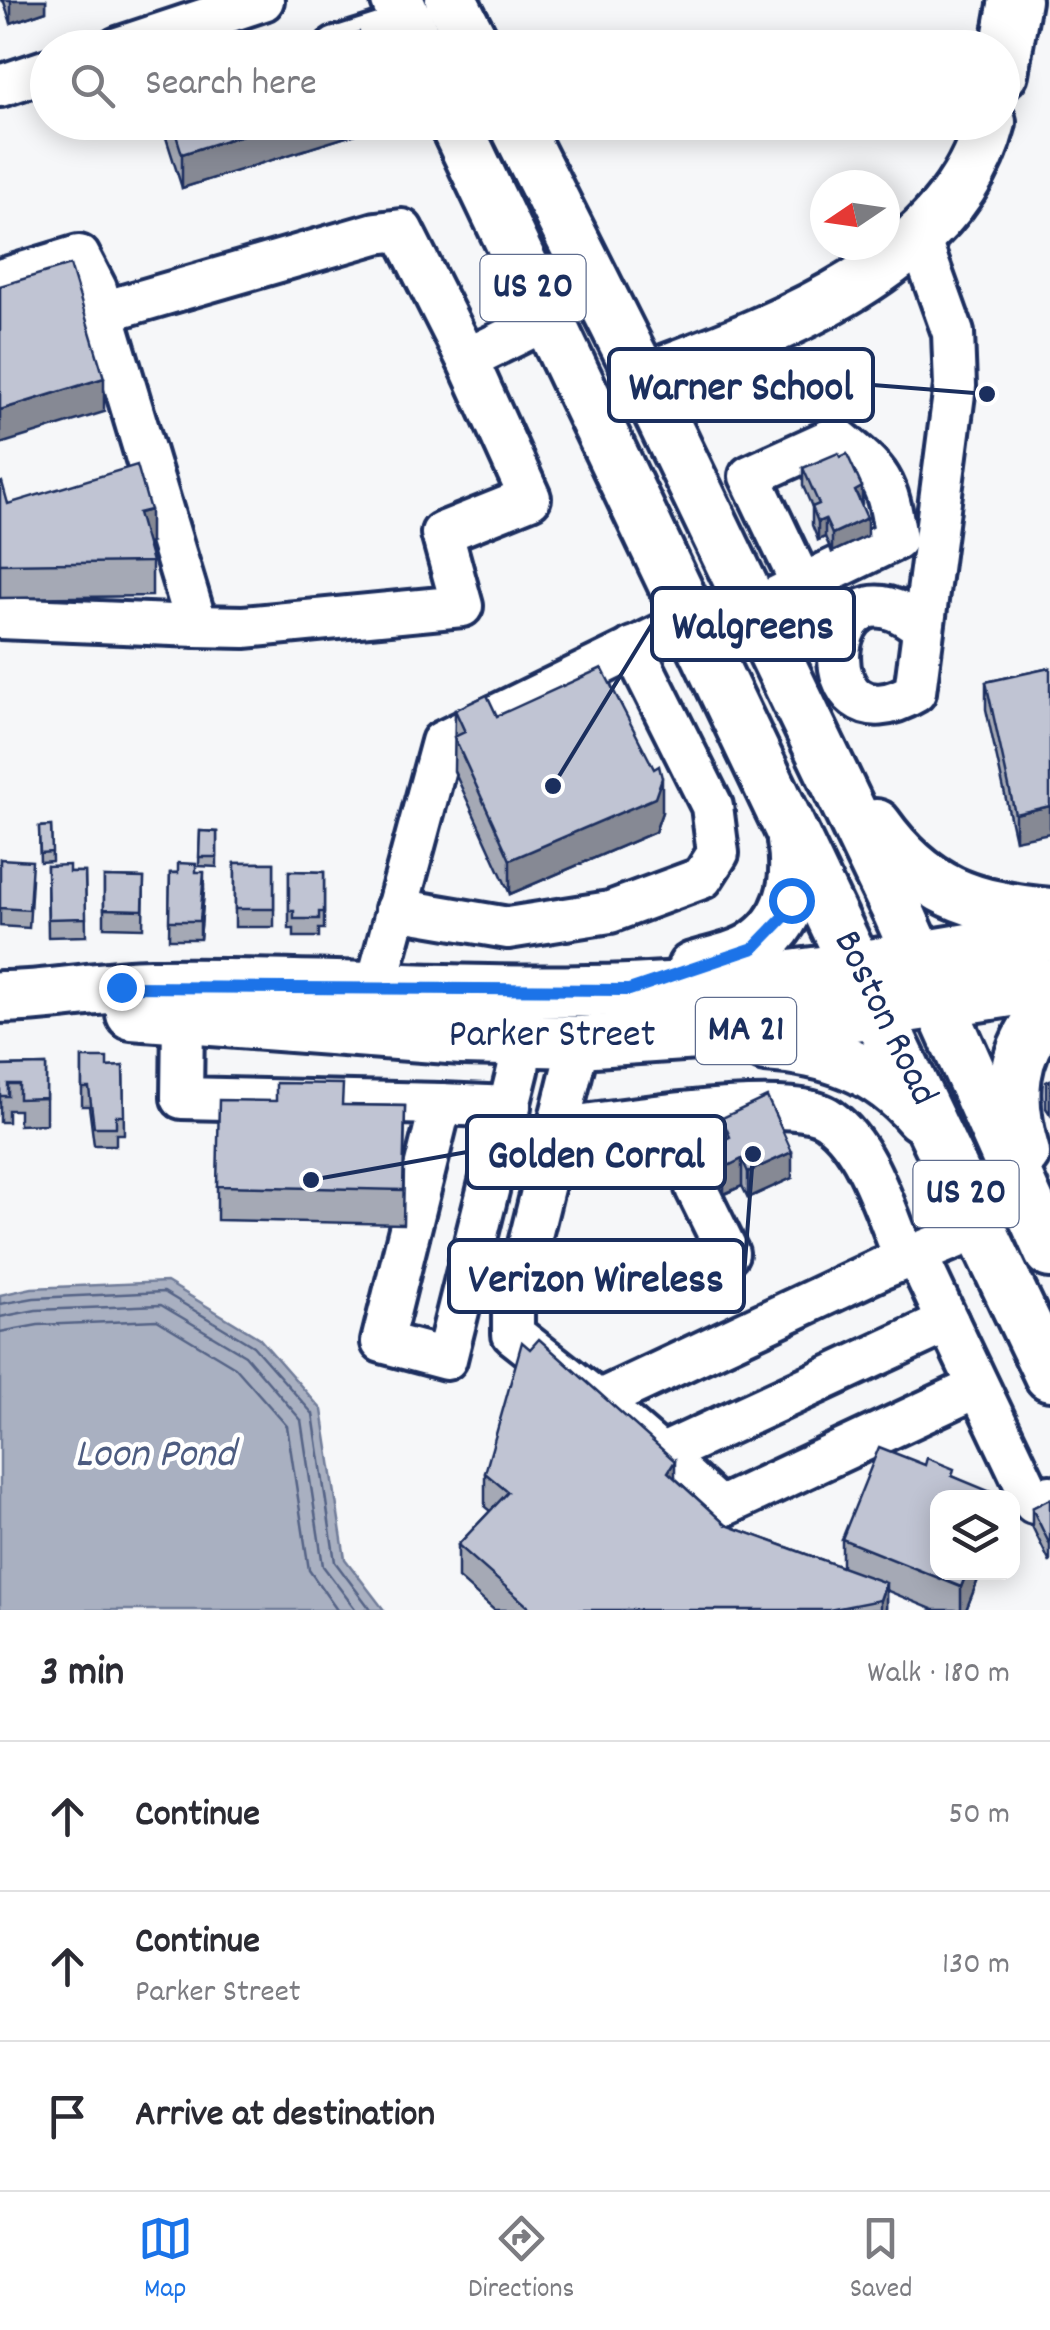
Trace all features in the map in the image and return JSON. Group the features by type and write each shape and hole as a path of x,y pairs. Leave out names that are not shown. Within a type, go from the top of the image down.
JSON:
{"main road":[{"path":"452,0 467,30"},
{"path":"1010,30 1015,0"},
{"name":"Boston Road","path":"463,140 1050,1375"},
{"name":"Boston Road","path":"523,140 643,378 818,744 1050,1252"},
{"path":"643,378 770,330 886,266 940,215 985,140"},
{"path":"818,744 917,874 958,898 998,909 1050,914"},
{"path":"629,990 754,948 783,918 797,867 786,817"},
{"name":"Parker Street","path":"0,997 54,997 151,985 629,990 858,968 1050,935"},
{"name":"Parker Street","path":"54,997 121,1013 183,1020 521,1042 756,1030 1050,985"},
{"path":"1050,1009 1021,1052 1012,1092 1019,1136 1050,1244"},
{"path":"595,1041 786,1047 844,1059 874,1075 913,1107 952,1165"}],"lane":[{"path":"170,30 263,0"},
{"path":"0,86 30,76"},
{"path":"0,618 244,627 462,606 442,533 530,498 467,359 402,230 376,233 103,312"},
{"path":"918,235 953,333 956,386 921,627"},
{"path":"0,280 79,256 103,312 197,626"},
{"path":"467,359 548,319"},
{"path":"701,500 836,437 879,471 896,538 754,609"},
{"path":"750,476 802,585"},
{"path":"376,988 442,742 692,620"},
{"path":"396,910 508,928 610,912 702,878 718,853 712,806 633,648"},
{"path":"183,1020 182,1098 510,1107"},
{"path":"595,1041 560,1128 513,1309 513,1334 598,1401 719,1508 978,1386"},
{"path":"441,1104 382,1342 446,1359 510,1107 521,1042"},
{"path":"560,1128 784,1106 827,1117 857,1148 911,1258 948,1322 1034,1503 1050,1496"},
{"path":"693,1113 696,1188 728,1254"},
{"path":"598,1401 982,1226"},
{"path":"661,1455 948,1322"}],"water":[{"name":"Loon Pond","path":"167,1282 259,1338 322,1410 345,1559 384,1610 0,1610 0,1295 32,1288"}],"building":[{"path":"178,140 226,140 182,154"},
{"path":"70,265 104,378 0,410 0,286"},
{"path":"838,453 840,457 847,454 862,487 855,491 867,518 832,534 825,519 818,522 812,507 819,504 803,468"},
{"path":"137,465 150,510 138,513 152,562 0,564 0,483 8,504"},
{"path":"602,668 654,769 659,766 662,778 655,798 510,860 454,737 465,732 455,710 487,695 497,716"},
{"path":"1050,668 1050,806 1015,814 986,682"},
{"path":"51,826 52,852 40,853 39,827"},
{"path":"200,831 217,832 217,857 199,857"},
{"path":"0,859 32,861 29,910 0,908"},
{"path":"178,863 196,864 196,872 204,872 200,921 169,921 170,873 178,873"},
{"path":"235,863 274,863 274,909 235,909"},
{"path":"69,865 69,872 85,872 86,918 48,919 47,866"},
{"path":"289,871 324,872 324,912 319,912 319,919 294,919 294,911 289,911"},
{"path":"104,877 144,878 143,910 104,909"},
{"path":"82,1058 107,1058 107,1067 123,1066 124,1116 116,1116 116,1127 94,1127 89,1088 82,1088"},
{"path":"46,1065 46,1098 19,1099 19,1084 8,1084 8,1096 0,1096 0,1066"},
{"path":"276,1083 343,1084 342,1105 405,1106 403,1190 217,1186 219,1100 276,1101"},
{"path":"767,1097 792,1152 748,1172 742,1159 724,1168 713,1145 730,1137 722,1118"},
{"path":"539,1339 675,1461 668,1472 726,1525 886,1583 880,1600 829,1610 532,1610 458,1545 508,1492 485,1473 522,1342 530,1349"},
{"path":"879,1447 925,1465 927,1458 954,1469 952,1476 986,1490 930,1490 930,1574 842,1539"},
{"path":"1050,1499 1050,1545 1032,1508"},
{"path":"944,1580 964,1580 961,1587"}],"place":[{"name":"Warner School","path":"987,394"},
{"name":"Walgreens","path":"553,786"},
{"name":"Verizon Wireless","path":"753,1154"},
{"name":"Golden Corral","path":"311,1180"}],"route":[{"path":"121,987 629,990 754,948 783,918 791,900"}]}
